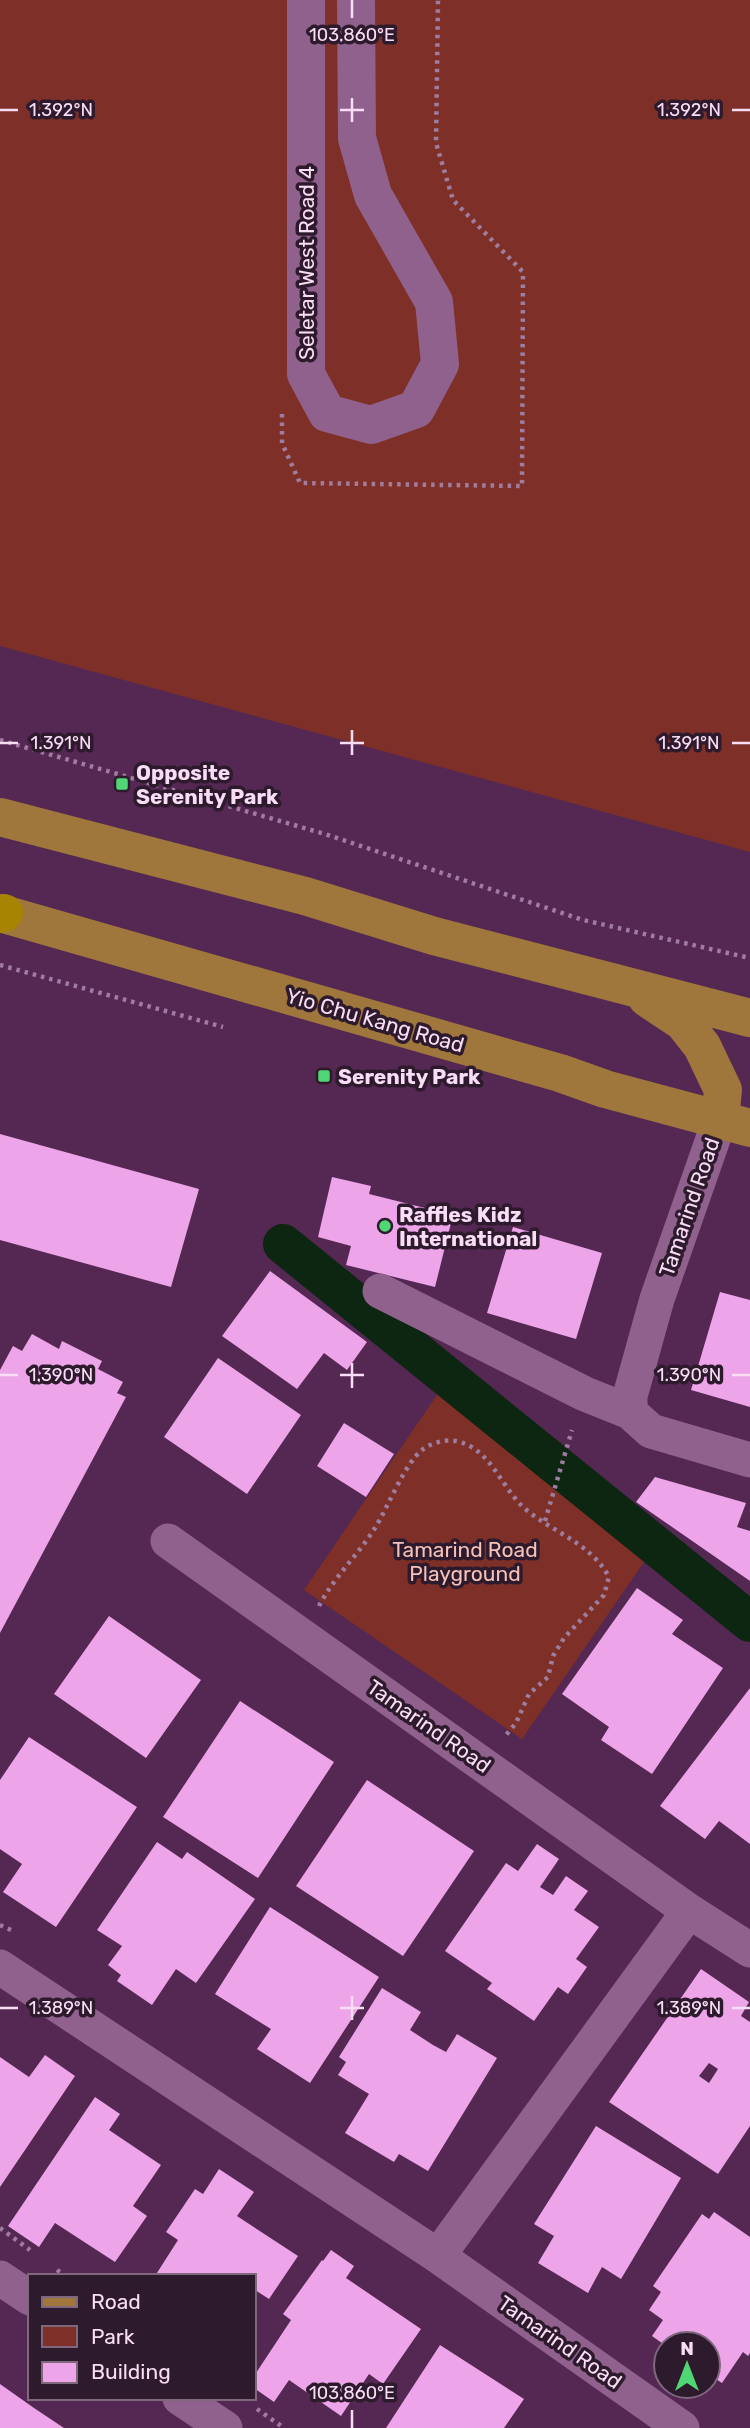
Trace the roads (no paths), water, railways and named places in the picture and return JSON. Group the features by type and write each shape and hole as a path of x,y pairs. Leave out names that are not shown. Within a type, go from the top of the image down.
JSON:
{"main road":[{"name":"Seletar West Road 4","path":"306,0 306,374 327,413 371,425 416,409 440,364 434,302 373,195 357,138 356,0"},
{"path":"0,817 305,896 447,939 750,1018"},
{"name":"Yio Chu Kang Road","path":"1,913 561,1073 605,1089 735,1123"},
{"path":"618,982 683,1022 702,1046 735,1123"},
{"path":"735,1123 739,1092 750,1084"}],"street":[{"name":"Tamarind Road","path":"631,1412 630,1396 657,1299 735,1123"},
{"path":"380,1291 585,1394 631,1412 651,1431 750,1460"},
{"name":"Tamarind Road","path":"168,1541 689,1911 750,1950"},
{"path":"438,2256 689,1911"},
{"name":"Tamarind Road","path":"0,1967 438,2256 682,2428"},
{"path":"0,2278 28,2297"},
{"path":"183,2400 225,2428"}],"waterway":[{"path":"283,1244 750,1622"}],"place":[{"name":"Opposite Serenity Park","path":"122,784"},
{"name":"Serenity Park","path":"324,1076"},
{"name":"Raffles Kidz International","path":"385,1226"}],"park label":[{"name":"Tamarind Road Playground","path":"465,1561"}]}
